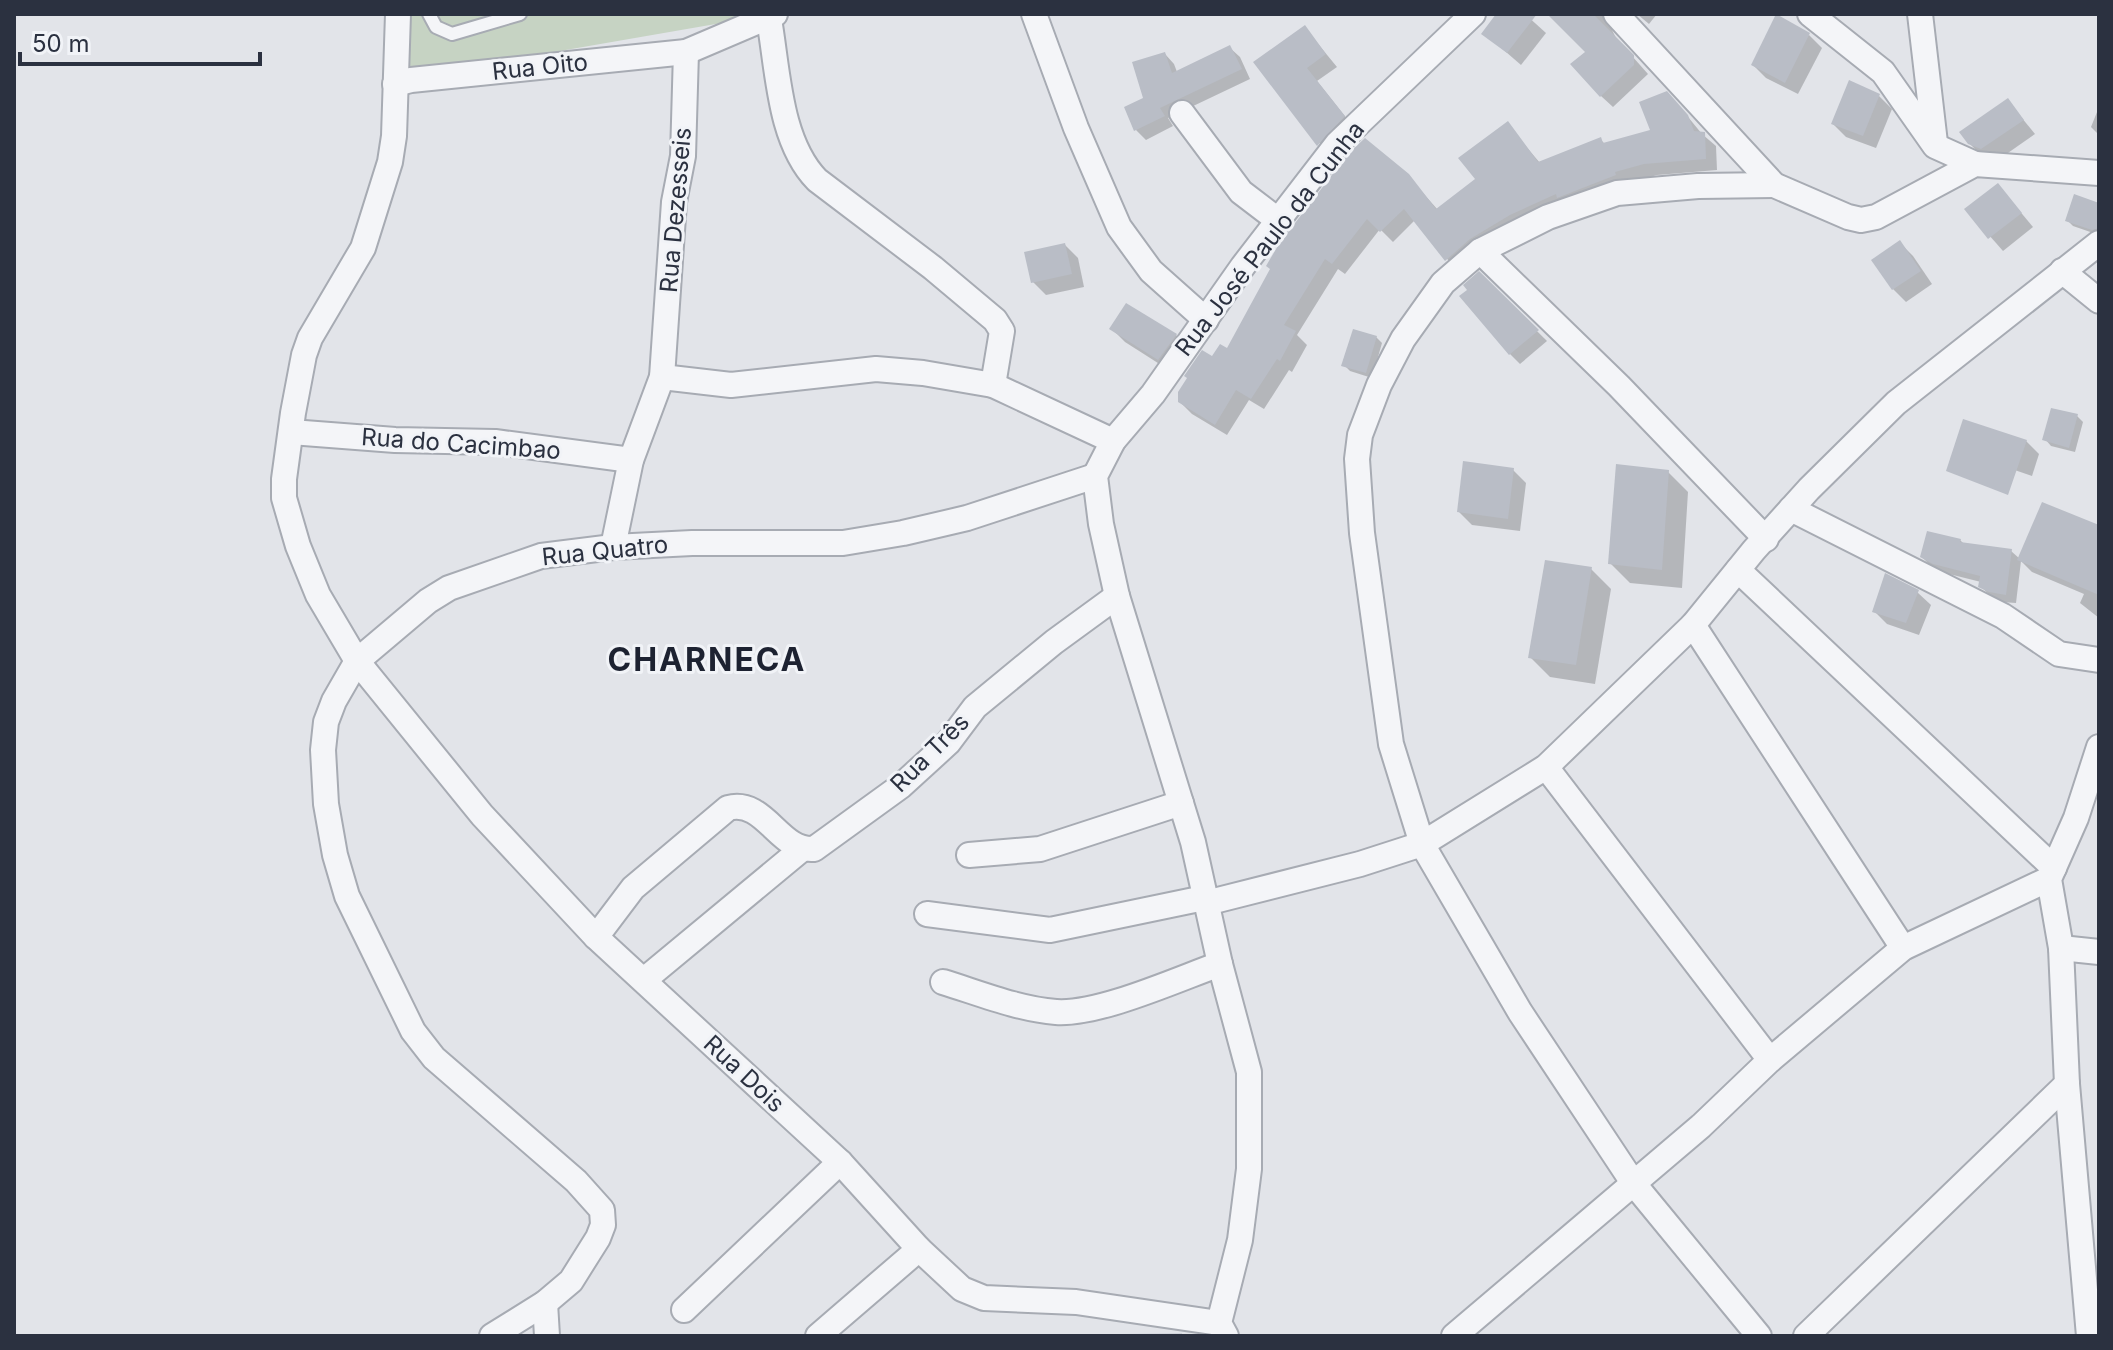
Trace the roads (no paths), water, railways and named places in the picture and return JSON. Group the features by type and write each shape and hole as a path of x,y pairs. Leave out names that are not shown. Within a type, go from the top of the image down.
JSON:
{"street":[{"name":"Rua Dois","path":"398,14 394,136 390,162 363,248 310,338 301,370 284,479 289,519 318,595 357,661 482,815 596,937 840,1162 919,1249 962,1289 973,1295 1001,1300 1026,1298 1076,1302 1222,1330"},
{"path":"1034,14 1076,128 1119,227 1151,271 1206,320"},
{"name":"Rua José Paulo da Cunha","path":"1095,476 1113,441 1153,394 1243,266 1337,144 1473,14"},
{"path":"1616,14 1774,185 1848,217 1861,220 1876,217 1975,164"},
{"path":"1810,14 1883,72 1935,146 1975,164 2099,173"},
{"path":"1920,14 1935,146"},
{"path":"686,52 772,16 788,130 803,166 995,320 1002,331 993,385"},
{"name":"Rua Oito","path":"395,84 686,52"},
{"name":"Rua Dezesseis","path":"613,547 631,460 662,377 674,202 683,156 686,52"},
{"path":"1182,113 1241,192 1279,221"},
{"path":"1759,1336 1634,1184 1520,1012 1422,844 1391,744 1362,533 1357,459 1360,435 1379,385 1403,339 1443,283 1480,251 1548,217 1617,193 1698,186 1774,185"},
{"path":"927,914 1050,930 1205,900 1360,864 1422,844 1546,767 1693,625 1791,509 1896,403 2099,243"},
{"path":"1480,251 1619,386 1766,539"},
{"path":"2062,271 2099,301"},
{"path":"662,377 731,385 876,369 923,373 993,385 1113,441"},
{"name":"Rua do Cacimbao","path":"291,432 395,440 495,442 631,460"},
{"path":"1095,476 1101,524 1117,596 1193,842 1220,964 1249,1072 1249,1169 1240,1240 1222,1330"},
{"name":"Rua Quatro","path":"545,1303 571,1281 598,1238 603,1225 602,1210 576,1181 434,1058 413,1031 347,896 335,855 326,804 323,750 326,722 334,701 357,661 428,601 449,588 541,556 613,547 692,543 843,543 967,518 1095,476"},
{"path":"1791,509 2003,616 2059,654 2099,660"},
{"path":"1738,570 2052,874"},
{"name":"Rua Três","path":"644,980 802,849 814,849 901,786 948,743 975,707 1054,642 1117,596"},
{"path":"1693,625 1903,948"},
{"path":"2089,1336 2088,1177 2067,1084 2061,948 2052,874 2076,818 2099,747"},
{"path":"1546,767 1770,1060"},
{"path":"969,855 1040,849 1181,803"},
{"path":"596,937 633,888 722,811 734,806 751,809 802,849"},
{"path":"1454,1336 1634,1184 1770,1060 1903,948 2052,874"},
{"path":"2061,948 2099,952"},
{"path":"943,982 1057,1012 1098,1007 1220,964"},
{"path":"1806,1336 2067,1084"},
{"path":"684,1310 840,1162"},
{"path":"818,1336 919,1249"},
{"path":"492,1336 545,1303 547,1336"}],"lane":[{"path":"429,14 436,27 452,34 520,14"}],"district":[{"name":"CHARNECA","path":"707,660"}]}
